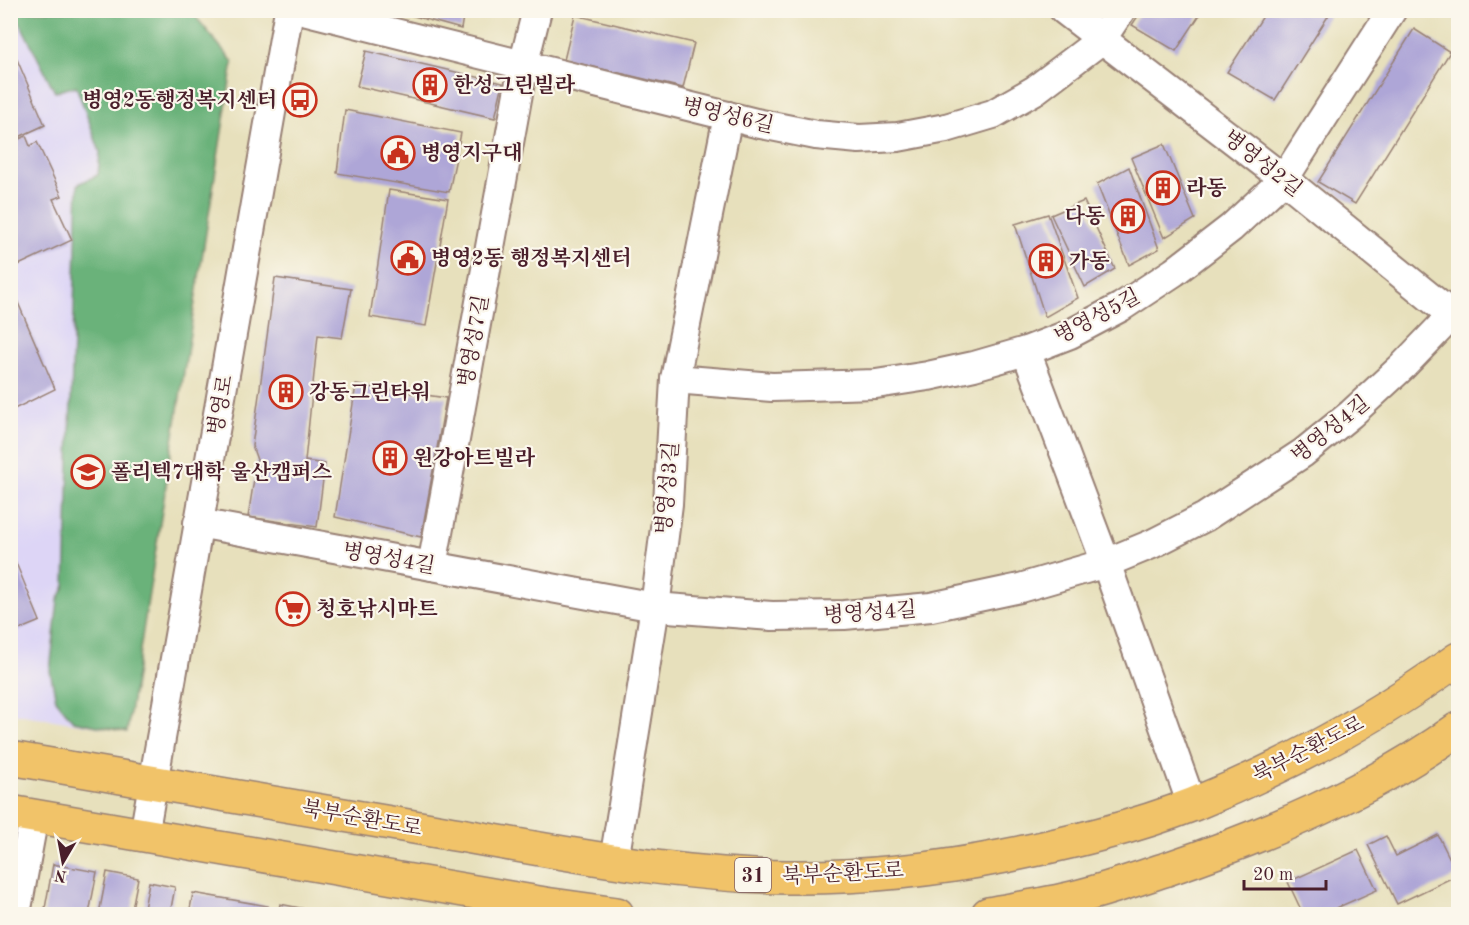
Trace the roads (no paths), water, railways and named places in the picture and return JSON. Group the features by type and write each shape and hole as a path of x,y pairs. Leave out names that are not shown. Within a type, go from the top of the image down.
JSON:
{"main road":[{"name":"북부순환도로","path":"10,758 614,861 692,872 789,877 879,874 965,864 1055,846 1102,834 1192,805 1285,764 1352,728 1410,693 1458,659"},
{"path":"988,915 1072,907 1214,853 1311,813 1388,774 1458,729"},
{"path":"22,814 617,915"}],"street":[{"name":"병영로","path":"144,835 289,10"},
{"name":"병영성6길","path":"303,10 728,116 816,135 859,139 898,137 946,128 993,114 1035,90 1101,40 1121,10"},
{"name":"병영성7길","path":"432,566 523,66 537,10"},
{"name":"병영성2길","path":"1064,10 1457,315"},
{"name":"병영성5길","path":"675,379 772,387 876,384 974,366 1026,351 1070,334 1121,307 1174,272 1231,228 1284,179 1392,10"},
{"name":"병영성3길","path":"614,861 655,607 668,504 675,379 728,116"},
{"name":"병영성4길","path":"198,523 655,607 772,616 844,615 920,608 1020,588 1106,563 1205,517 1303,453 1351,414 1457,315"},
{"path":"1026,351 1106,563 1192,805"},
{"path":"16,915 22,814"}],"place":[{"name":"한성그린빌라","path":"430,85"},
{"name":"병영2동행정복지센터","path":"300,100"},
{"name":"병영지구대","path":"398,153"},
{"name":"라동","path":"1163,188"},
{"name":"다동","path":"1128,216"},
{"name":"병영2동 행정복지센터","path":"408,258"},
{"name":"가동","path":"1046,261"},
{"name":"강동그린타워","path":"286,392"},
{"name":"원강아트빌라","path":"390,458"},
{"name":"폴리텍7대학 울산캠퍼스","path":"88,472"},
{"name":"청호낚시마트","path":"293,609"}]}
